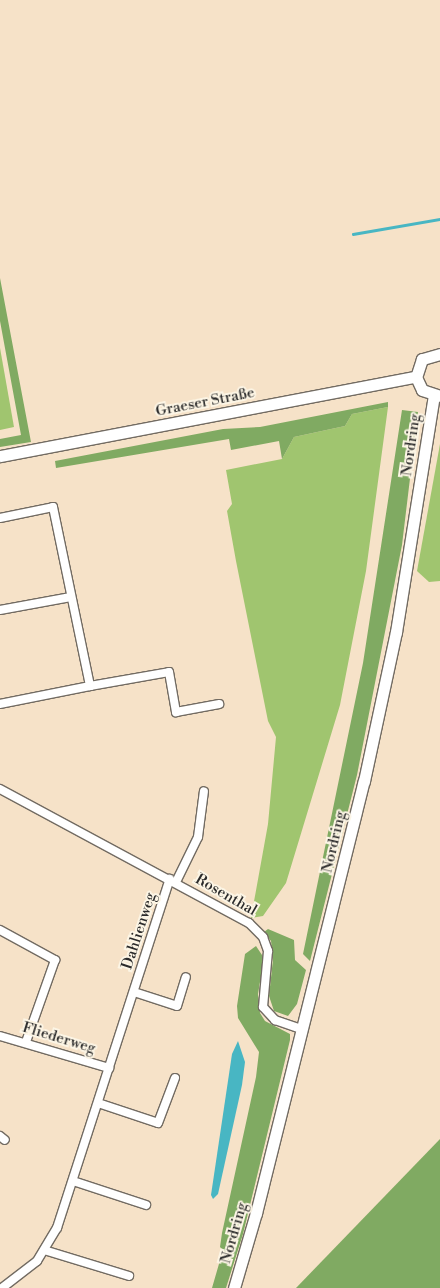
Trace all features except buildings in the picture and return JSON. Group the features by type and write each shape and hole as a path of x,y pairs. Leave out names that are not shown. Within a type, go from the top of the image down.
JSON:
{"main road":[{"path":"437,396 422,390 416,377 422,360 440,354"},
{"name":"Graeser Straße","path":"0,456 416,377"},
{"name":"Nordring","path":"234,1288 256,1213 342,873 394,642 437,396"}],"street":[{"path":"0,518 53,507 90,686"},
{"path":"0,610 71,596"},
{"path":"0,704 169,672 176,712 219,704"},
{"name":"Rosenthal","path":"0,789 173,881 258,930 268,951 263,1007 275,1020 301,1030"},
{"name":"Rosenthal","path":"173,881 198,837 204,791"},
{"name":"Dahlienweg","path":"8,1287 37,1261 57,1228 134,992 173,881"},
{"path":"0,930 54,960 26,1042"},
{"name":"Dahlienweg","path":"134,992 177,1006 186,977"},
{"name":"Fliederweg","path":"0,1036 26,1042 110,1068"},
{"path":"98,1103 158,1123 175,1078"},
{"path":"73,1181 146,1204"},
{"path":"44,1250 129,1276"}],"green space":[{"path":"0,278 31,442 0,447 0,439 21,435 0,321"},
{"path":"0,348 14,427 0,430"},
{"path":"388,402 388,407 352,414 345,426 294,437 282,459 279,441 231,450 229,439 56,468 55,461 223,429 260,427"},
{"path":"388,407 366,571 340,705 286,883 263,916 251,918 268,824 276,737 268,721 236,561 227,511 232,504 226,470 282,459 294,437 345,426 352,414"},
{"path":"402,410 418,412 402,545 357,775 310,961 303,954 363,663"},
{"path":"440,444 440,581 429,582 417,571"},
{"path":"268,929 294,940 295,960 306,970 297,1004 288,1016 274,1011 269,996 273,959 271,941 264,932"},
{"path":"256,946 262,955 263,964 258,994 260,1013 265,1021 290,1034 290,1040 243,1234 226,1288 212,1288 223,1250 220,1247 222,1233 256,1077 259,1052 238,1018 237,1006 245,954"},
{"path":"440,1139 440,1288 296,1288"}],"water":[{"path":"238,1041 245,1062 242,1085 218,1194 213,1199 211,1195 232,1054"}],"waterway":[{"path":"353,234 440,219"}]}
